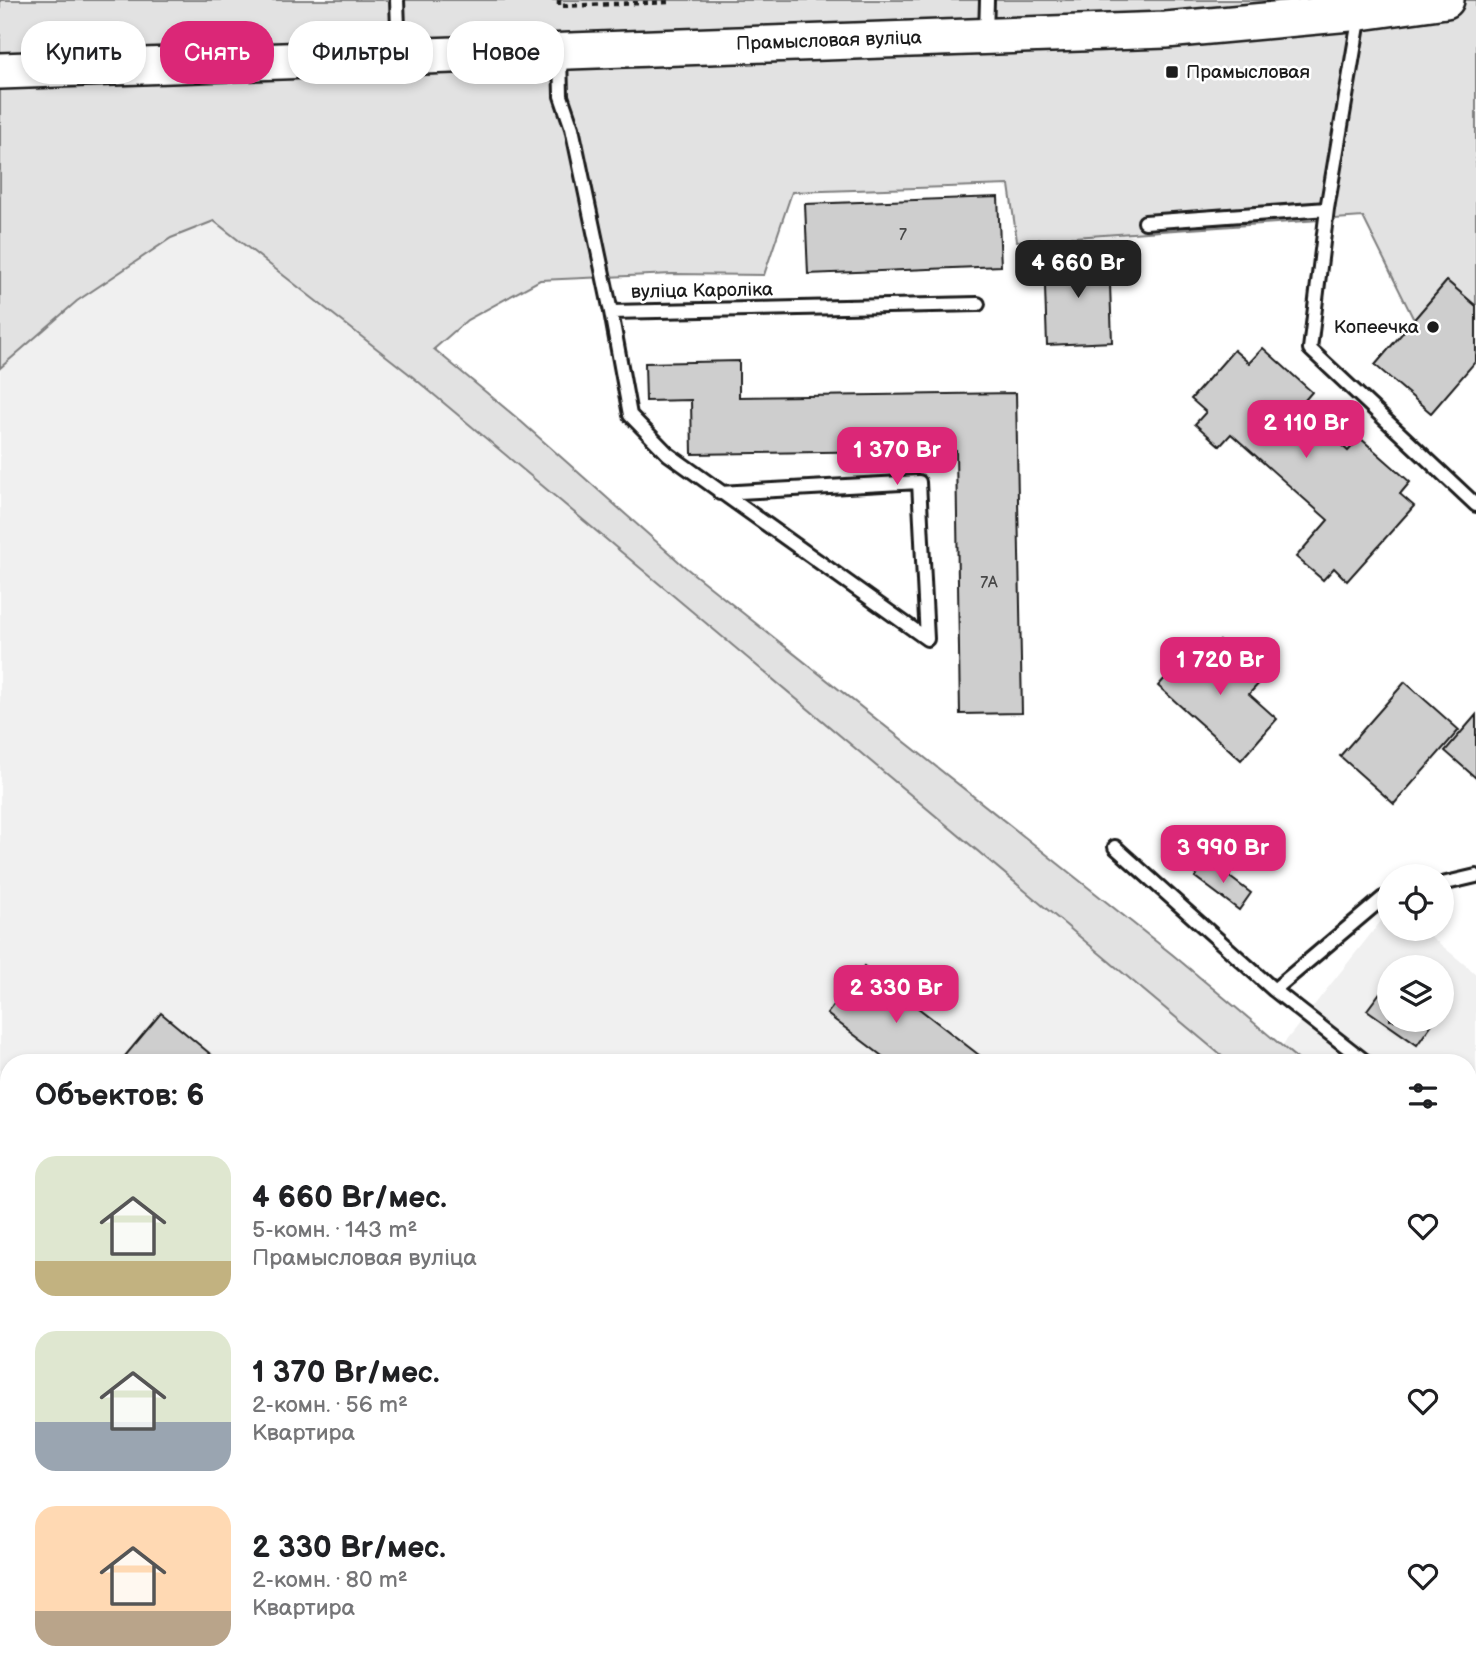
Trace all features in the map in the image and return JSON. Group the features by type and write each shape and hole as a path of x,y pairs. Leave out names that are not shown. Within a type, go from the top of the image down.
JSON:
{"main road":[{"name":"Прамысловая вуліца","path":"564,50 1166,30 1361,12 1446,0"},
{"name":"Прамысловая вуліца","path":"0,71 288,60"}],"lane":[{"path":"397,0 398,21"},
{"path":"986,35 987,0"},
{"path":"1361,12 1327,209 1310,349 1476,505"},
{"name":"вуліца Кароліка","path":"561,84 561,96 572,128 611,312 978,304"},
{"path":"1145,222 1327,209"},
{"path":"611,312 629,415 668,454 720,493 927,639 919,482 720,493"},
{"path":"1115,847 1274,990 1356,1054"},
{"path":"1454,881 1476,876"},
{"path":"1274,990 1377,903"}],"path":[{"path":"559,0 559,6 671,0"}],"shaded area":[{"path":"0,0 1476,0 1476,306 1447,281 1414,320 1363,217 1017,241 1009,185 792,192 764,275 672,274 540,280 467,320 434,349 517,418 685,567 1173,955 1291,1054 1219,1054 408,373 214,221 171,238 77,301 0,368"},
{"path":"146,153 1219,1054 0,1054 0,158"},
{"path":"1377,926 1377,941 1436,941 1453,955 1377,955 1377,1032 1454,1032 1454,956 1476,974 1476,1054 1275,1054"}],"building":[{"path":"998,197 1001,266 808,274 805,204"},
{"path":"1109,255 1112,342 1047,345 1044,258"},
{"path":"1447,281 1476,306 1476,361 1431,413 1375,365"},
{"path":"1263,348 1312,392 1299,407 1348,451 1360,438 1410,482 1400,494 1414,506 1347,581 1334,568 1323,580 1296,557 1328,520 1231,434 1220,446 1195,424 1206,412 1191,399 1234,350 1249,363"},
{"path":"739,361 739,397 1016,393 1022,713 960,714 956,450 692,454 691,400 646,401 645,363"},
{"path":"1220,641 1263,679 1249,694 1277,719 1241,760 1158,686 1194,646 1207,657"},
{"path":"1405,682 1459,730 1394,804 1340,756"},
{"path":"1476,715 1476,778 1445,751"},
{"path":"1207,860 1251,893 1239,910 1195,877"},
{"path":"864,966 978,1054 880,1054 827,1014"},
{"path":"1377,997 1377,1017 1367,1010"},
{"path":"161,1013 210,1054 127,1054"},
{"path":"1398,1032 1426,1032 1417,1045"}],"place":[{"name":"Прамысловая","path":"1172,72"},
{"name":"Копеечка","path":"1433,327"}]}
